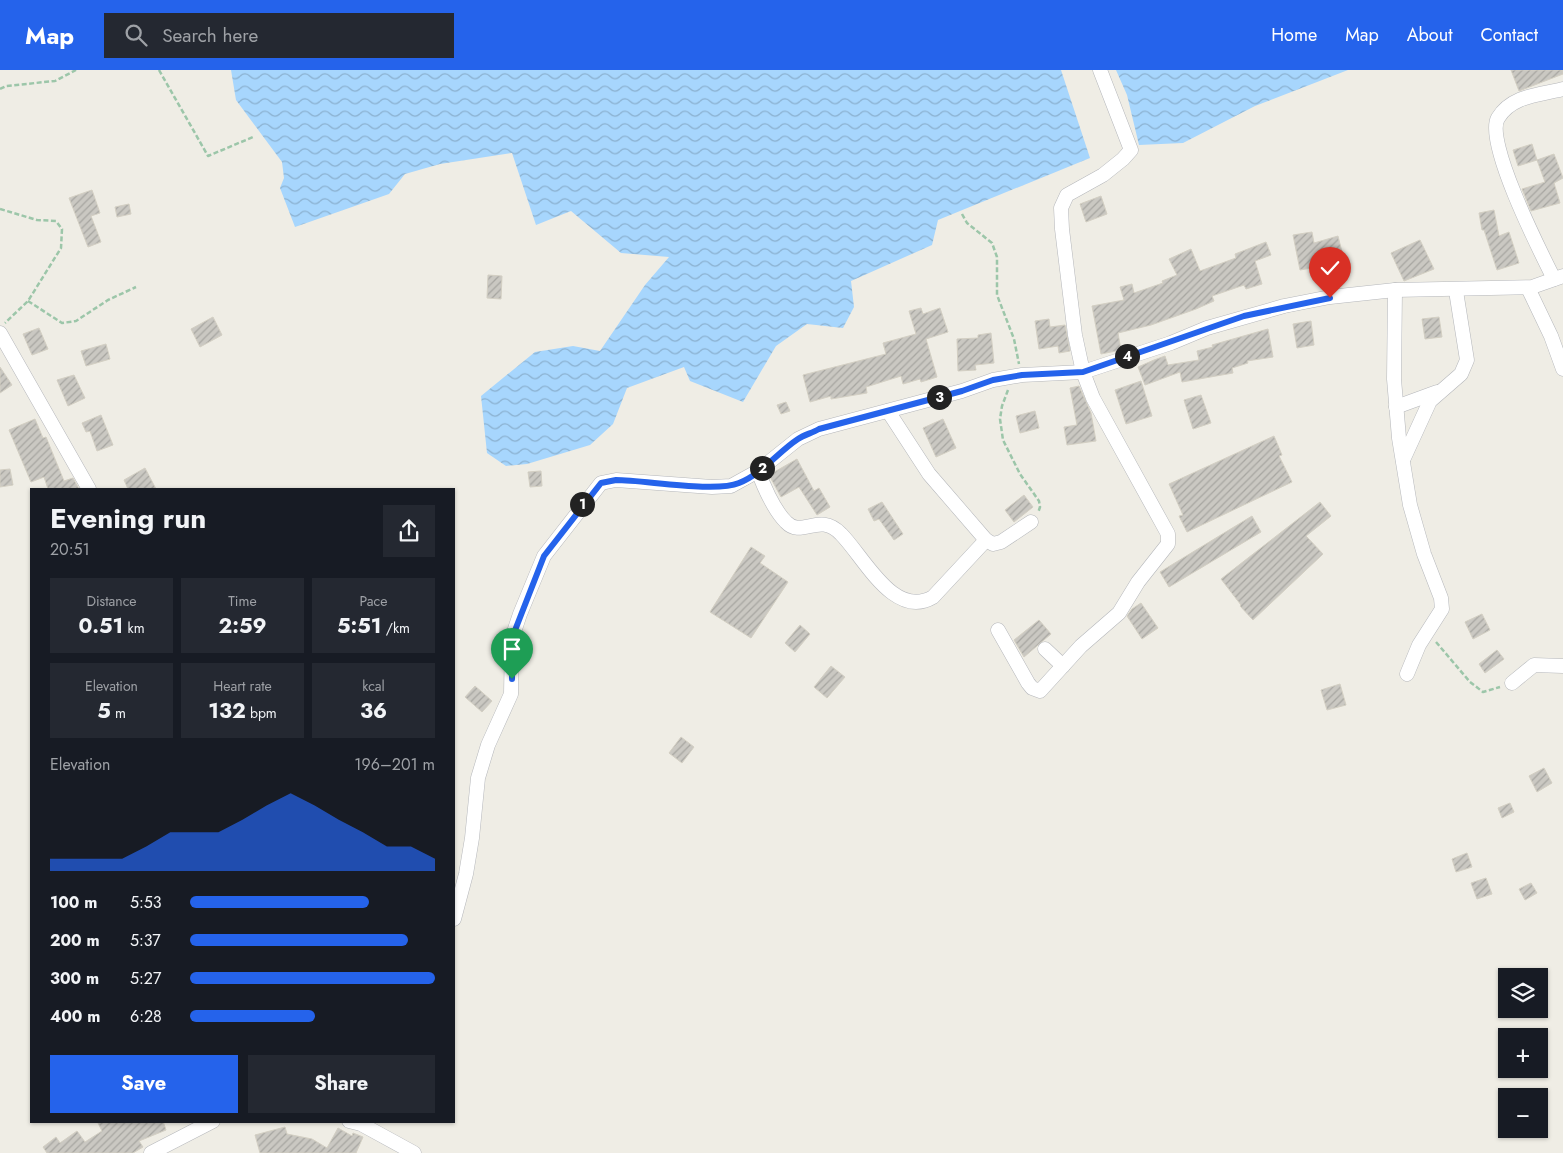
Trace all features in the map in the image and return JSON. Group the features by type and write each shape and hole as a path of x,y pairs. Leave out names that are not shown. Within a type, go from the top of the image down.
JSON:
{"street":[{"path":"998,630 1032,688 1040,691 1081,646 1119,613 1138,582 1168,544 1168,534 1093,398 1083,372 1067,285 1061,208 1067,195 1103,175 1124,159 1131,150 1100,70"},
{"path":"455,915 466,874 478,778 488,744 511,694 512,638 544,556 601,483 616,480 712,487 731,486 758,471 798,440 819,429 962,391 993,380 1018,376 1083,372 1244,316 1330,298 1395,290 1456,291 1528,288 1559,278 1525,221 1498,149 1496,129 1497,119 1512,103 1563,89"},
{"path":"1528,288 1551,336 1563,369"},
{"path":"1395,290 1393,349 1396,407 1403,461 1410,505 1424,554 1441,598 1442,609 1426,632 1407,674"},
{"path":"1403,461 1423,412 1440,390 1461,374 1467,360 1456,291"},
{"path":"0,333 88,488"},
{"path":"1396,407 1440,390"},
{"path":"888,410 929,474 986,540 993,544 1000,542 1031,522"},
{"path":"758,471 765,488 784,521 793,528 801,528 817,523 828,524 840,532 894,595 904,601 924,602 933,597 986,540"},
{"path":"1044,649 1063,666"},
{"path":"1512,683 1534,665 1563,666"},
{"path":"151,1153 209,1123"},
{"path":"359,1123 414,1153"}],"path":[{"path":"0,89 6,86 55,81 76,70"},
{"path":"159,70 208,156 253,137"},
{"path":"0,209 37,220 56,221 62,229 61,248 28,301 0,327"},
{"path":"962,214 967,223 992,243 996,257 996,296 1014,339 1018,376 1002,406 1001,426 1003,440 1016,466 1039,502 1039,511 1031,522"},
{"path":"28,301 62,323 76,321 108,300 136,287"},
{"path":"1426,632 1448,654 1470,682 1483,692 1512,683"}],"water":[{"path":"231,70 1061,70 1090,158 938,220 932,245 851,281 854,307 843,328 807,324 776,346 743,402 690,381 684,367 627,388 613,424 590,445 527,464 506,466 487,453 481,396 535,352 573,346 600,351 645,285 669,257 621,253 571,211 536,225 512,153 440,164 405,174 389,194 295,227 280,188 284,178 282,162 236,100"},
{"path":"1116,70 1348,70 1255,106 1183,143 1139,145 1127,95"}],"building":[{"path":"1511,70 1563,70 1563,74 1519,91"},
{"path":"1532,144 1537,160 1518,166 1513,150"},
{"path":"1554,154 1563,178 1554,183 1560,203 1531,211 1522,189 1545,182 1537,160"},
{"path":"92,190 100,213 91,216 101,242 88,247 69,198"},
{"path":"1101,196 1107,214 1086,222 1080,204"},
{"path":"129,204 131,214 117,217 115,207"},
{"path":"1494,210 1499,236 1509,232 1519,263 1497,270 1484,230 1482,230 1479,213"},
{"path":"1312,232 1314,243 1338,236 1345,264 1329,268 1329,265 1300,270 1293,235"},
{"path":"1420,240 1434,269 1404,281 1391,253"},
{"path":"1266,242 1271,255 1255,261 1262,284 1246,289 1244,285 1212,296 1214,301 1196,309 1151,325 1118,333 1121,350 1101,354 1092,306 1124,300 1120,287 1132,284 1134,293 1163,283 1162,281 1177,275 1169,259 1191,249 1200,271 1236,258 1235,254"},
{"path":"488,275 502,276 501,299 487,298"},
{"path":"921,308 923,314 940,308 948,332 926,339 937,377 921,382 920,379 903,384 901,376 866,387 867,393 831,399 831,396 810,402 803,375 886,354 883,343 916,334 909,311"},
{"path":"213,317 222,335 200,347 191,329"},
{"path":"1439,317 1442,337 1425,339 1422,319"},
{"path":"1049,319 1050,327 1065,325 1070,351 1059,353 1058,346 1039,349 1035,321"},
{"path":"1311,321 1314,345 1297,348 1293,324"},
{"path":"39,328 48,349 32,355 23,334"},
{"path":"1268,329 1273,357 1247,361 1248,363 1232,368 1233,373 1182,382 1180,372 1145,385 1138,367 1165,356 1168,365 1199,360 1197,351"},
{"path":"991,333 994,363 975,365 976,370 958,371 957,339 978,338 978,335"},
{"path":"106,344 110,359 86,366 81,351"},
{"path":"0,367 12,385 0,393"},
{"path":"74,375 85,398 68,406 57,380"},
{"path":"1141,381 1152,416 1126,424 1115,390"},
{"path":"1079,386 1091,413 1096,441 1067,445 1064,427 1077,425 1070,388"},
{"path":"1201,395 1211,423 1193,429 1184,400"},
{"path":"786,402 790,411 781,414 777,405"},
{"path":"1035,411 1039,428 1020,433 1016,416"},
{"path":"101,415 113,445 97,451 90,431 86,432 82,423"},
{"path":"35,419 43,438 46,437 64,481 73,478 78,488 48,488 44,477 31,482 9,430"},
{"path":"943,419 956,448 936,457 923,428"},
{"path":"1274,436 1282,455 1279,456 1292,482 1187,532 1179,516 1183,515 1169,484"},
{"path":"797,459 814,491 819,488 830,507 817,515 799,487 781,497 769,475"},
{"path":"145,468 155,488 128,488 124,480"},
{"path":"10,469 13,485 0,487 0,470"},
{"path":"541,471 542,486 530,487 528,472"},
{"path":"1024,495 1033,507 1014,522 1005,510"},
{"path":"882,502 903,534 894,540 879,519 874,521 868,509"},
{"path":"1320,502 1331,516 1306,536 1323,554 1253,620 1240,606 1221,579"},
{"path":"1252,516 1261,532 1169,587 1160,572"},
{"path":"751,547 765,556 760,563 788,582 751,638 710,612"},
{"path":"1141,603 1158,628 1142,639 1127,616 1132,609"},
{"path":"1482,614 1490,630 1473,639 1465,622"},
{"path":"1039,620 1051,634 1024,657 1014,640"},
{"path":"800,625 810,634 795,652 785,643"},
{"path":"1497,650 1504,659 1485,673 1479,664"},
{"path":"831,666 845,677 827,698 814,687"},
{"path":"1340,684 1346,705 1327,710 1321,690"},
{"path":"475,686 492,701 482,712 465,697"},
{"path":"681,737 694,747 682,763 669,753"},
{"path":"1544,768 1552,783 1537,792 1529,776"},
{"path":"1510,803 1514,812 1502,818 1498,808"},
{"path":"1467,853 1472,867 1456,872 1452,859"},
{"path":"1486,878 1492,894 1477,899 1471,883"},
{"path":"1531,883 1537,893 1525,900 1519,889"},
{"path":"98,1123 164,1123 166,1130 139,1141 143,1147 133,1153 47,1153 43,1147 56,1137 60,1143 77,1131 85,1142 102,1131"},
{"path":"285,1127 287,1134 312,1139 327,1148 338,1128 352,1136 353,1133 363,1137 356,1153 260,1153 255,1135"}],"route":[{"path":"512,679 512,638 544,556 601,483 626,480 712,487 731,486 758,471 798,440 819,429 962,391 993,380 1022,375 1083,372 1244,316 1284,306 1330,298"}]}
